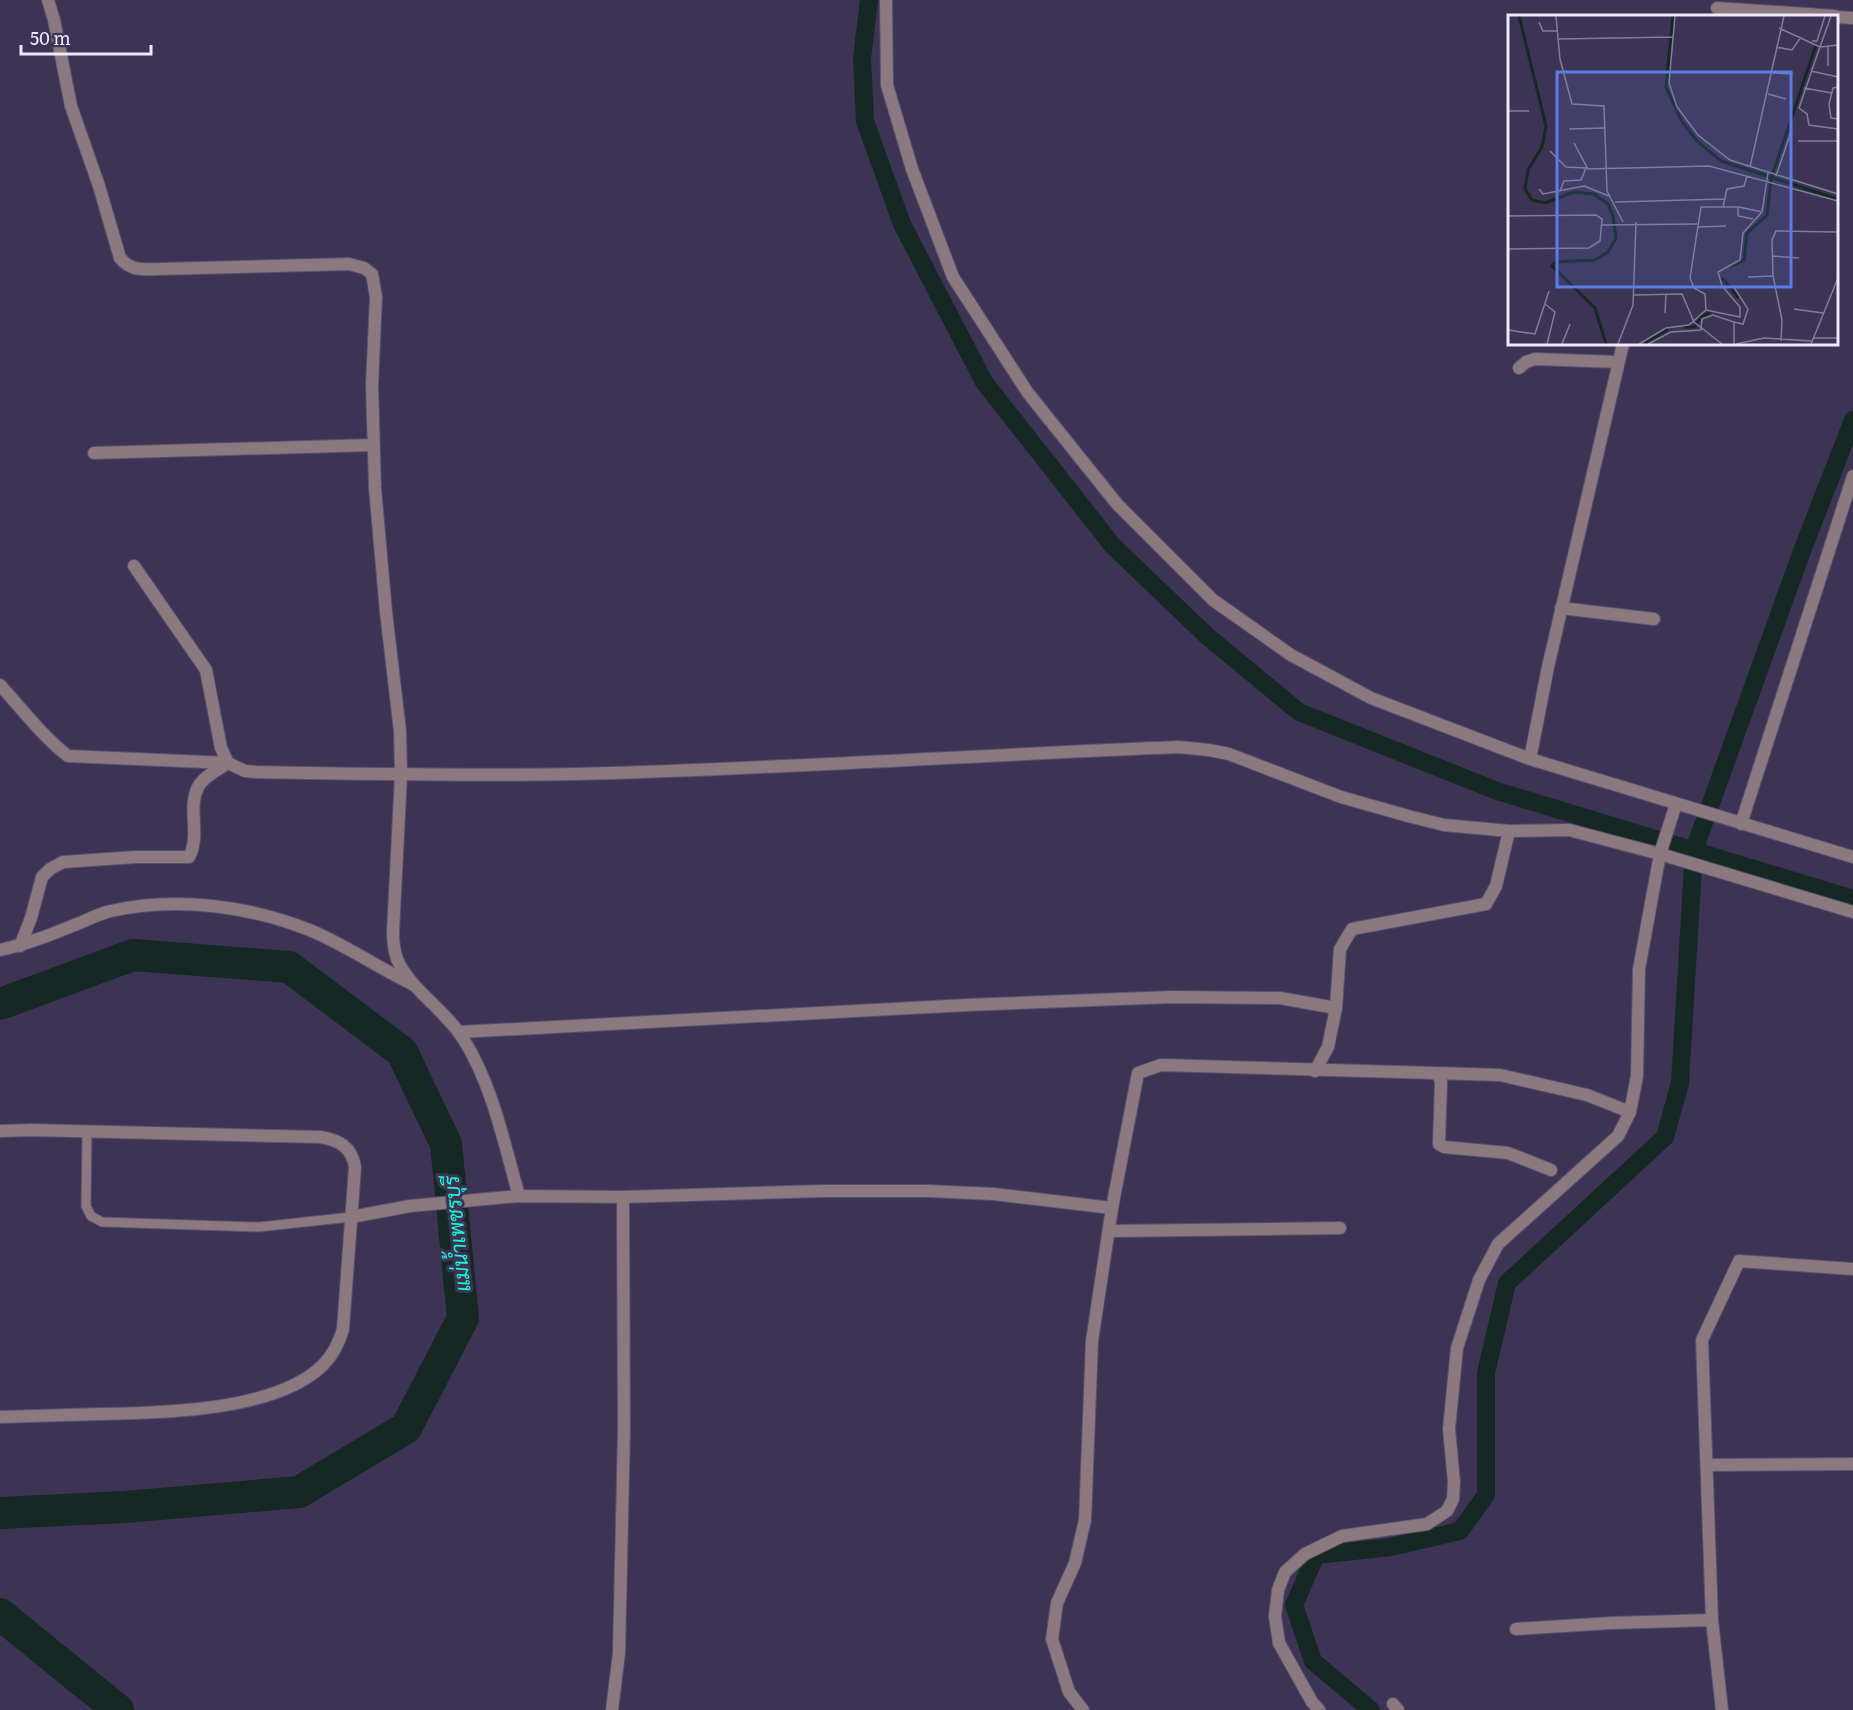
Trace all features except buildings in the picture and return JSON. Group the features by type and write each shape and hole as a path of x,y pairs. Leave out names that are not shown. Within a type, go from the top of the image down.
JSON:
{"street":[{"path":"48,0 71,106 99,186 120,258 126,266 135,269 160,269 349,264 364,268 372,274 376,297 372,445 386,612 400,731 401,775 394,945 403,969 459,1032 475,1060 489,1094 519,1196"},
{"path":"886,0 887,85 912,169 953,278 1028,393 1117,504 1213,600 1291,655 1371,698 1530,759 1853,857"},
{"path":"1717,8 1810,15"},
{"path":"1838,17 1853,18"},
{"path":"1530,759 1561,608 1623,345"},
{"path":"1519,368 1535,359 1618,362"},
{"path":"94,453 372,445"},
{"path":"1736,823 1853,476"},
{"path":"134,566 206,670 221,748 228,763"},
{"path":"1561,608 1654,619"},
{"path":"0,685 36,724 50,743 68,756 228,763 245,771 256,772 401,775 588,773 823,765 1178,747 1209,750 1229,754 1341,797 1408,816 1444,825 1509,831 1569,830 1660,854 1853,912"},
{"path":"20,946 31,918 42,878 50,869 63,862 136,857 189,857 194,848 195,801 198,786 228,763"},
{"path":"1319,1710 1312,1702 1279,1642 1275,1616 1278,1590 1285,1572 1305,1554 1342,1536 1427,1524 1447,1511 1453,1499 1454,1482 1449,1429 1457,1348 1479,1280 1498,1244 1618,1136 1630,1113 1637,1076 1639,969 1660,854 1676,804"},
{"path":"1315,1071 1328,1047 1335,1008 1340,949 1352,929 1486,904 1496,886 1509,831"},
{"path":"0,950 20,946 108,911 133,906 178,903 212,905 272,918 312,931 416,986"},
{"path":"459,1032 967,1005 1172,997 1280,998 1335,1008"},
{"path":"1083,1710 1069,1692 1052,1639 1057,1603 1075,1563 1085,1520 1092,1341 1112,1208 1138,1073 1161,1065 1500,1075 1587,1095 1630,1113"},
{"path":"1434,1073 1439,1076 1441,1082 1439,1144 1444,1147 1508,1153 1551,1170"},
{"path":"0,1131 311,1137 338,1141 348,1148 355,1167 343,1329 334,1352 322,1366 305,1378 285,1389 252,1400 210,1407 154,1413 0,1417"},
{"path":"351,1217 410,1206 519,1196 623,1197 823,1191 928,1191 994,1194 1112,1208"},
{"path":"612,1710 619,1653 624,1442 623,1197"},
{"path":"1109,1231 1340,1228"},
{"path":"1722,1710 1712,1620 1702,1340 1739,1261 1853,1269"},
{"path":"1707,1465 1853,1464"},
{"path":"1515,1629 1712,1620"}],"lane":[{"path":"87,1132 86,1206 91,1216 102,1222 259,1227 351,1217"}],"waterway":[{"path":"869,0 862,58 865,121 902,224 984,382 1113,546 1207,636 1299,712 1497,791 1853,899"},
{"path":"1371,1710 1313,1661 1294,1605 1316,1555 1391,1547 1460,1531 1486,1495 1486,1373 1507,1283 1665,1137 1680,1083 1694,850 1802,551 1853,420"},
{"name":"แม่น้ำเพชรบุรี","path":"0,1004 133,955 289,967 402,1052 446,1144 463,1318 406,1428 299,1492 125,1507 0,1513"},
{"name":"แม่น้ำเพชรบุรี","path":"0,1614 118,1710"}]}
